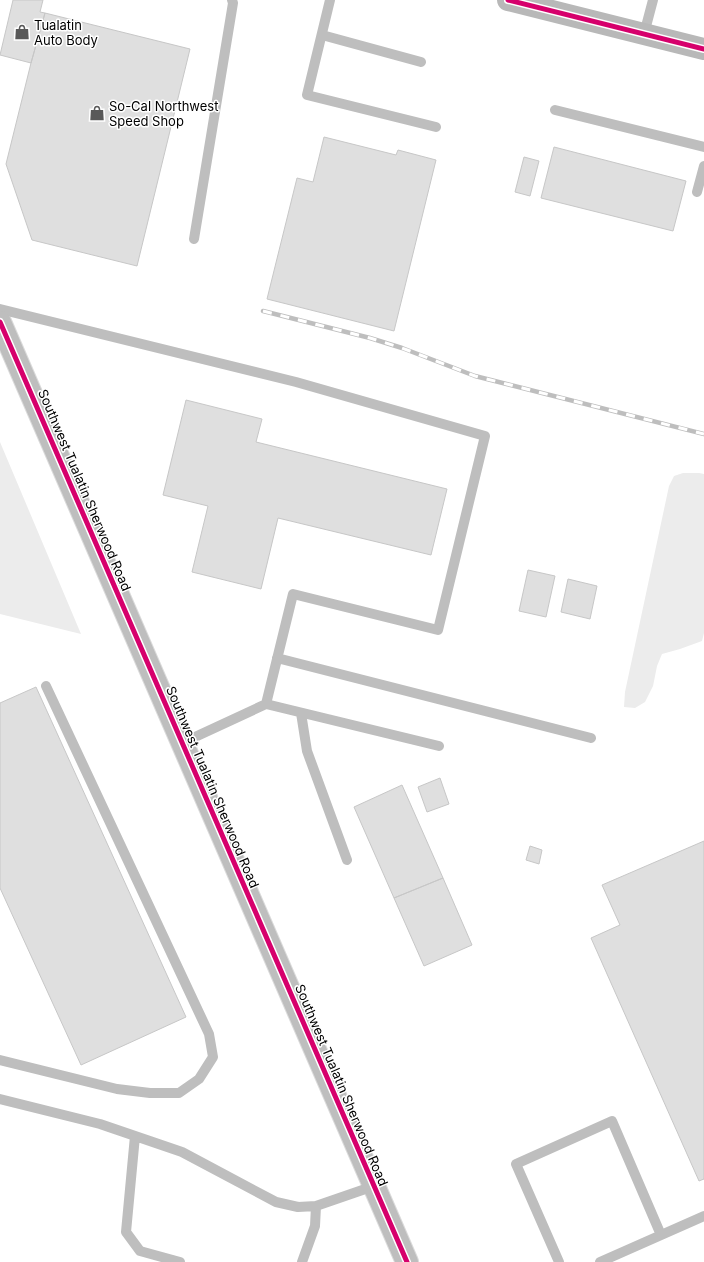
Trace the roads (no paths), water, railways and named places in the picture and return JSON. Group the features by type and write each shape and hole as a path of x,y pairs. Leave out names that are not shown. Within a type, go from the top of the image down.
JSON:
{"highway":[{"name":"Southwest Tualatin Sherwood Road","path":"0,322 407,1262"}],"street":[{"path":"508,0 704,49"}],"lane":[{"path":"194,239 233,3 232,0"},
{"path":"330,0 307,96 436,127"},
{"path":"644,34 653,0"},
{"path":"322,35 421,62"},
{"path":"555,110 704,147"},
{"path":"697,192 704,166"},
{"path":"0,309 296,382 485,436 438,630 293,594 266,704"},
{"path":"277,658 591,738"},
{"path":"0,1060 117,1089 150,1093 179,1093 199,1079 213,1057 209,1034 46,686"},
{"path":"182,743 266,704 439,746"},
{"path":"301,713 307,751 347,860"},
{"path":"0,1099 100,1124 182,1152 276,1202 298,1208 316,1206 374,1186"},
{"path":"559,1262 516,1164 612,1121 661,1235"},
{"path":"135,1136 126,1232 140,1251 180,1262"},
{"path":"302,1262 315,1226 316,1206"},
{"path":"600,1262 704,1216"}],"railway":[{"path":"263,311 370,338 402,348 475,376 704,434"}],"place":[{"name":"Tualatin Auto Body","path":"22,32"},
{"name":"So-Cal Northwest Speed Shop","path":"97,113"}]}
